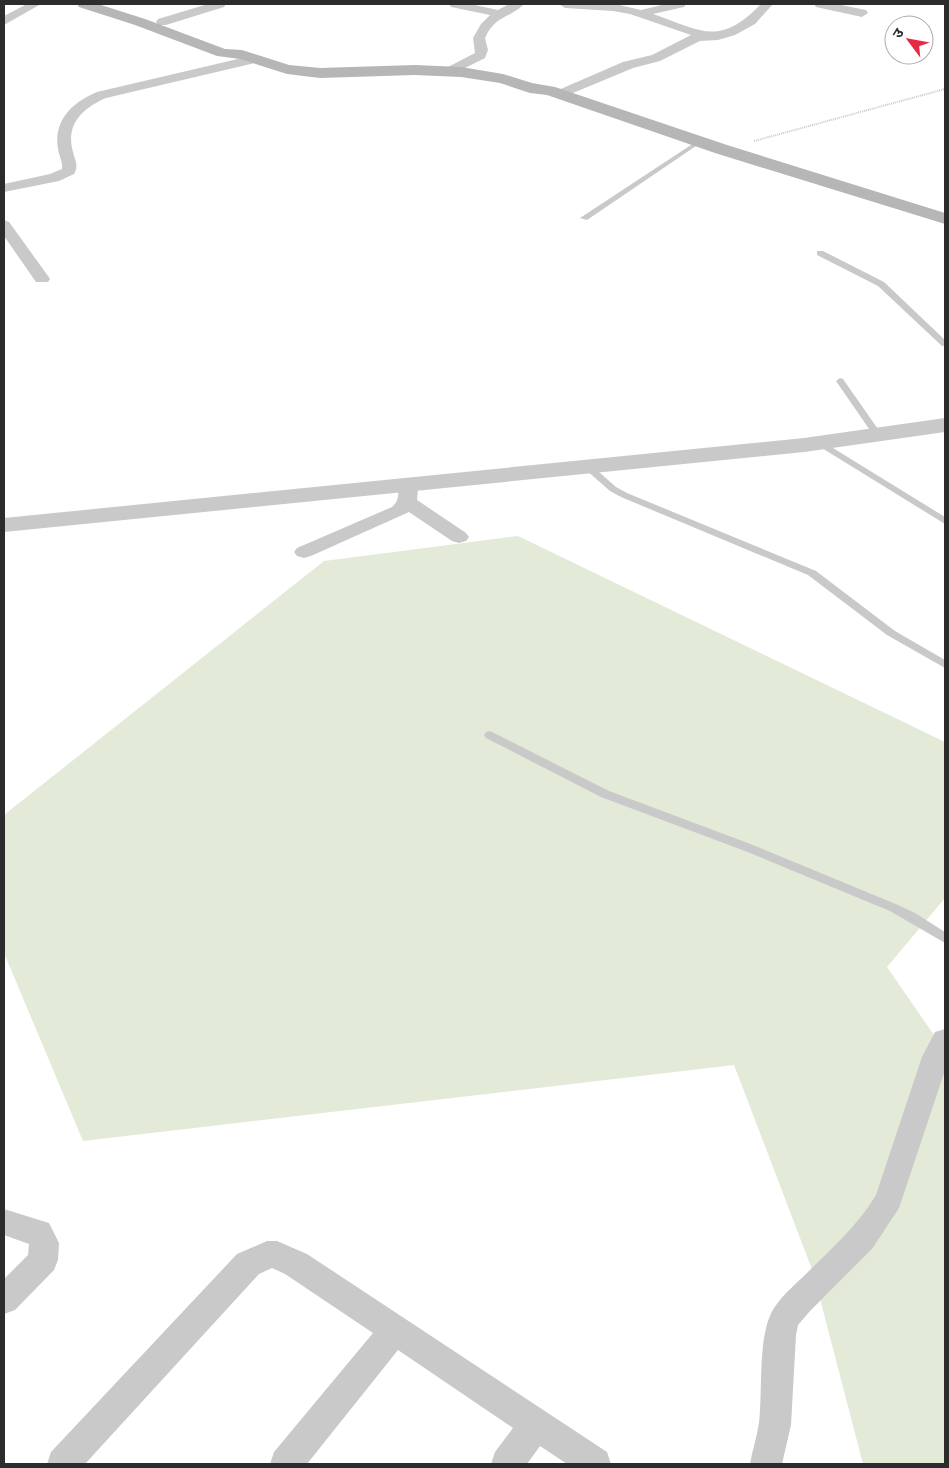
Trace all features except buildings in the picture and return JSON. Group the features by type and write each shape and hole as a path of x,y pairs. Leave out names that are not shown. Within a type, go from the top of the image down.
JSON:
{"main road":[{"path":"84,4 140,22 222,53 249,57 287,69 320,74 415,70 451,71 486,76 530,88 548,90 721,148 945,219"},
{"path":"103,4 162,22 235,48 249,57"},
{"path":"530,88 539,93 694,145 945,227"}],"street":[{"path":"4,21 34,4"},
{"path":"162,22 220,4"},
{"path":"455,4 499,14"},
{"path":"451,71 481,55 480,34 485,26 499,14 518,4"},
{"path":"565,4 613,7 642,13 702,35 723,35 744,26 752,21 767,4"},
{"path":"642,13 680,4"},
{"path":"820,4 862,13"},
{"path":"561,94 628,65 656,58 702,35"},
{"path":"4,188 54,178 69,171 70,166 65,148 65,133 72,112 87,100 249,57"},
{"path":"5,228 42,279"},
{"path":"4,525 408,494 588,467 820,443 945,414"},
{"path":"4,514 798,435 945,424"},
{"path":"408,494 459,537"},
{"path":"304,552 389,516 408,494"},
{"path":"766,1464 775,1425 780,1335 785,1318 799,1301 861,1240 889,1199 936,1057 945,1040"},
{"path":"4,1222 38,1232 44,1243 43,1260 4,1300"},
{"path":"63,1464 248,1264 267,1253 280,1255 296,1264 595,1464"},
{"path":"286,1464 394,1331"},
{"path":"507,1464 535,1425"}],"lane":[{"path":"584,218 694,145"},
{"path":"820,253 882,284 945,344"},
{"path":"840,381 874,430"},
{"path":"820,443 945,521"},
{"path":"588,467 613,489 624,495 812,573 891,633 945,665"},
{"path":"490,735 605,794 750,848 894,908 911,916 945,938"}],"path":[{"path":"721,148 774,136 945,89"}],"green space":[{"path":"518,536 945,742 945,898 887,967 945,1051 945,1464 863,1464 813,1272 734,1065 83,1141 4,953 4,815 324,561"}]}
